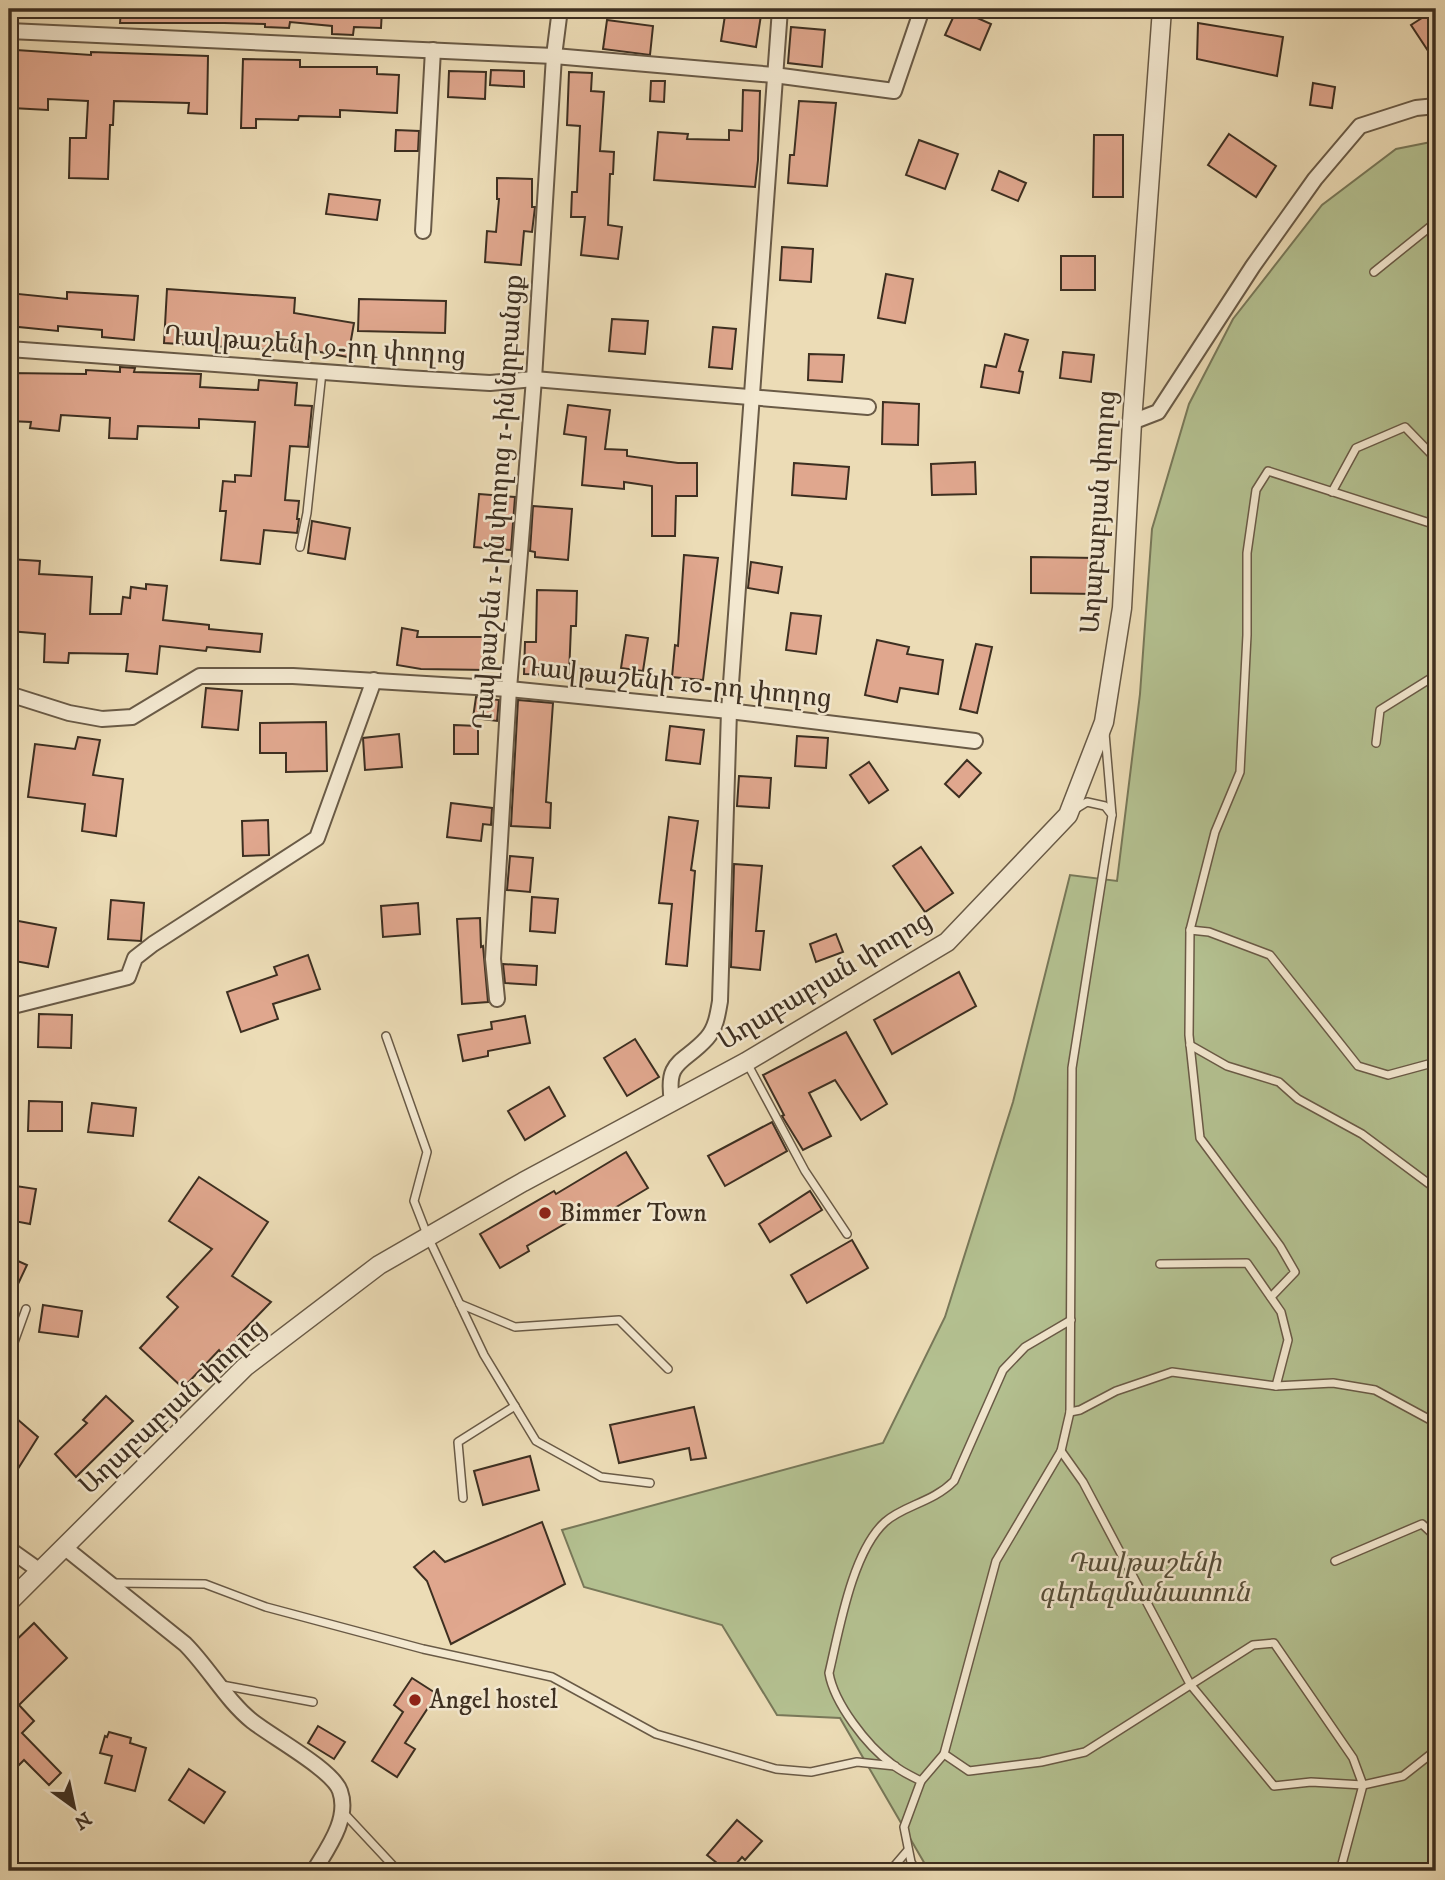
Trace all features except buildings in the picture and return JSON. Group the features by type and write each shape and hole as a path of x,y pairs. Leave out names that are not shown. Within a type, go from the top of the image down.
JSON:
{"street":[{"name":"Դավթաշեն 1-ին փողոց 1-ին նրբանցք","path":"496,999 493,958 509,690 534,379 554,55 560,9"},
{"path":"672,1101 669,1083 671,1073 690,1051 708,1037 717,1021 720,1001 729,711 780,9"},
{"path":"9,31 554,55 774,75 894,91 922,9"},
{"name":"Աղաբաբյան փողոց","path":"9,1602 245,1367 379,1265 746,1062 947,942 1068,814 1104,722 1122,608 1132,422 1162,9"},
{"path":"424,231 433,50"},
{"path":"1132,422 1158,412 1253,266 1314,179 1360,126 1416,107 1436,106"},
{"name":"Դավթաշենի 9-րդ փողոց","path":"9,349 490,383 534,379 868,407"},
{"name":"Դավթաշենի 10-րդ փողոց","path":"9,694 69,713 102,719 132,717 201,676 293,676 509,690 729,711 975,741"},
{"path":"9,1007 128,977 135,958 153,944 317,838 374,680"},
{"path":"64,1548 185,1644 221,1685 236,1708 327,1774 340,1791 342,1810 338,1830 314,1871"},
{"path":"9,1549 40,1571"}],"lane":[{"path":"1374,272 1436,222"},
{"path":"300,547 322,372"},
{"path":"1332,492 1356,448 1405,427 1436,459"},
{"path":"1271,1297 1295,1272 1280,1245 1200,1138 1190,1045 1190,930 1215,832 1241,772 1247,635 1247,553 1256,490 1268,471 1436,525"},
{"path":"1436,625 1433,624 1436,644"},
{"path":"1376,743 1380,710 1436,675"},
{"path":"916,1871 911,1862 904,1827 921,1782 944,1754 996,1561 1061,1451 1070,1412 1072,1068 1112,815 1104,722"},
{"path":"1068,814 1087,802 1105,806 1112,815"},
{"path":"1190,930 1209,932 1270,955 1358,1066 1388,1075 1436,1062"},
{"path":"386,1036 427,1152 414,1201 428,1237 484,1355 536,1441 601,1478 650,1483"},
{"path":"1190,1045 1227,1066 1279,1082 1298,1099 1362,1134 1436,1189"},
{"path":"746,1062 805,1171 847,1234"},
{"path":"1160,1264 1247,1263 1281,1312 1288,1340 1276,1386"},
{"path":"460,1303 515,1327 619,1320 668,1369"},
{"path":"9,1356 26,1308"},
{"path":"921,1782 895,1766 867,1740 836,1698 831,1685 829,1673 851,1586 868,1544 886,1522 941,1494 954,1481 1003,1370 1025,1347 1071,1320"},
{"path":"1070,1412 1080,1410 1116,1391 1172,1372 1276,1386 1333,1383 1375,1390 1436,1423"},
{"path":"463,1498 458,1442 515,1406"},
{"path":"1061,1451 1083,1482 1190,1684 1274,1786 1311,1782 1363,1785 1403,1776 1436,1750"},
{"path":"1335,1561 1422,1524 1436,1537"},
{"path":"108,1583 205,1584 279,1611 552,1678 656,1734 776,1769 811,1772 857,1762 895,1766"},
{"path":"944,1754 969,1771 1041,1762 1085,1752 1253,1645 1274,1643 1353,1758 1363,1785 1342,1864 1345,1871"},
{"path":"221,1685 313,1702"},
{"path":"342,1810 398,1871"},
{"path":"890,1871 908,1850"}],"green space":[{"name":"Դավթաշենի գերեզմանատուն","path":"1436,141 1436,1871 929,1871 840,1718 777,1715 722,1625 584,1587 562,1530 883,1443 945,1317 1013,1102 1070,875 1117,881 1140,694 1152,529 1189,404 1233,319 1322,205 1396,149"}],"place":[{"name":"Bimmer Town","path":"545,1213"},
{"name":"Angel hostel","path":"415,1700"}]}
